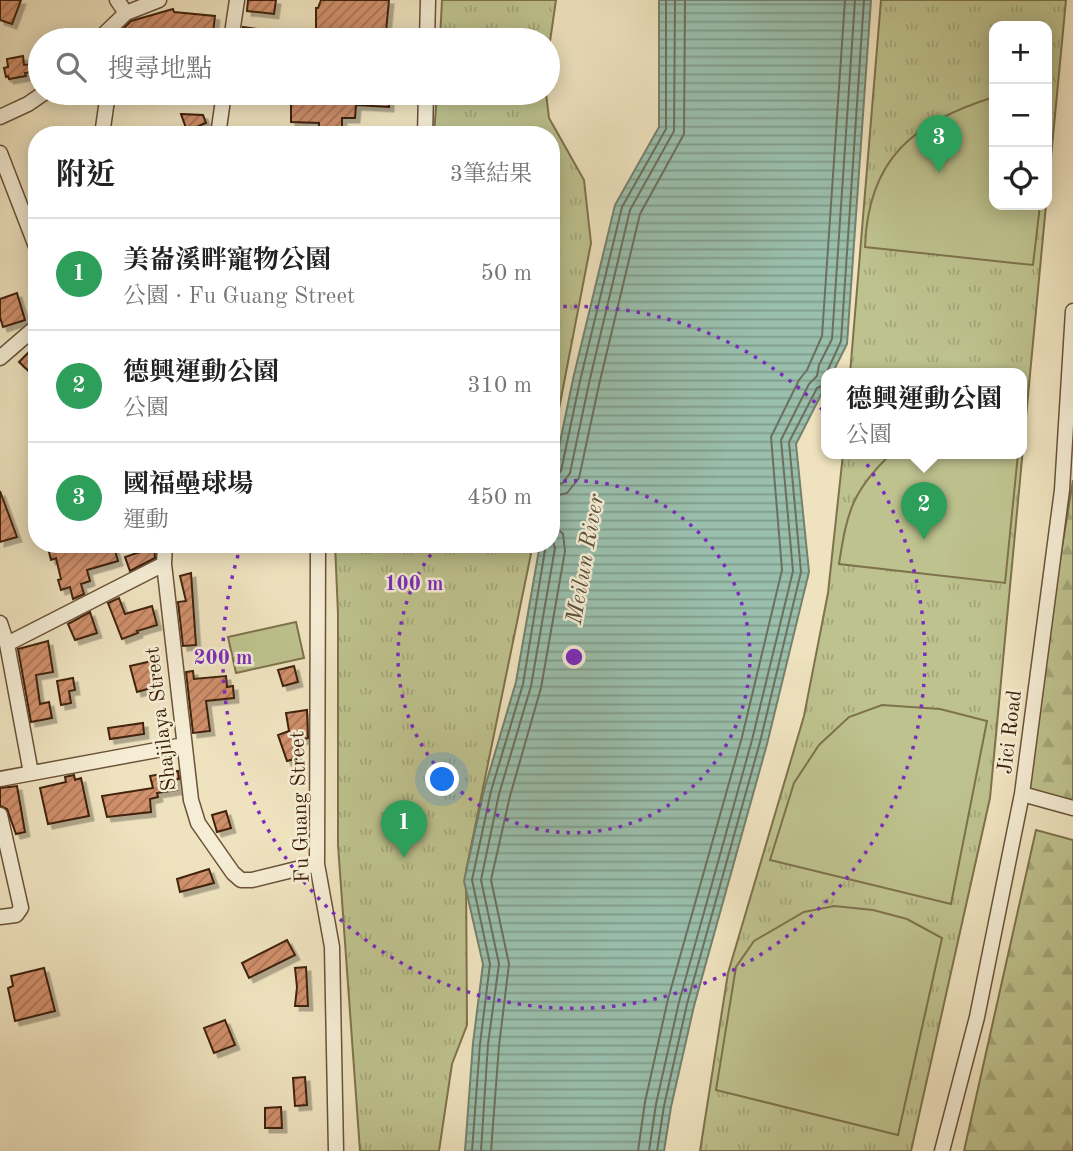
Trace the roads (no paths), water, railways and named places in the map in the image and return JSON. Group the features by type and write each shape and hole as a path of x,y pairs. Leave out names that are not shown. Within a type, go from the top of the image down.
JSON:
{"street":[{"path":"117,0 122,16 119,28"},
{"path":"110,28 122,16 159,0"},
{"path":"231,28 232,0"},
{"path":"427,28 428,0"},
{"path":"0,117 28,103"},
{"path":"103,126 106,105"},
{"path":"219,126 222,105"},
{"path":"425,126 426,105"},
{"path":"0,153 28,226"},
{"name":"Jici Road","path":"942,1151 977,1017 1022,794 1062,489 1073,312"},
{"path":"0,358 28,334"},
{"name":"Shajilaya Street","path":"165,553 184,745 191,800 198,823 233,873 241,880 317,864"},
{"name":"Fu Guang Street","path":"318,553 317,864 332,947 336,1151"},
{"path":"7,644 164,564"},
{"path":"0,623 7,644 32,773"},
{"path":"0,779 184,745"},
{"path":"1022,794 1073,808"},
{"path":"0,815 21,908 16,915 0,918"}],"water":[{"name":"Meilun River","path":"659,0 871,0 847,344 835,368 821,368 821,395 796,444 809,572 767,744 694,1006 664,1151 465,1151 473,1043 483,964 464,881 484,790 516,682 538,553 560,553 560,442 615,205 659,127"}],"place":[{"name":"國福壘球場","path":"939,173"},
{"name":"德興運動公園","path":"924,540"},
{"name":"美崙溪畔寵物公園","path":"404,858"}]}
